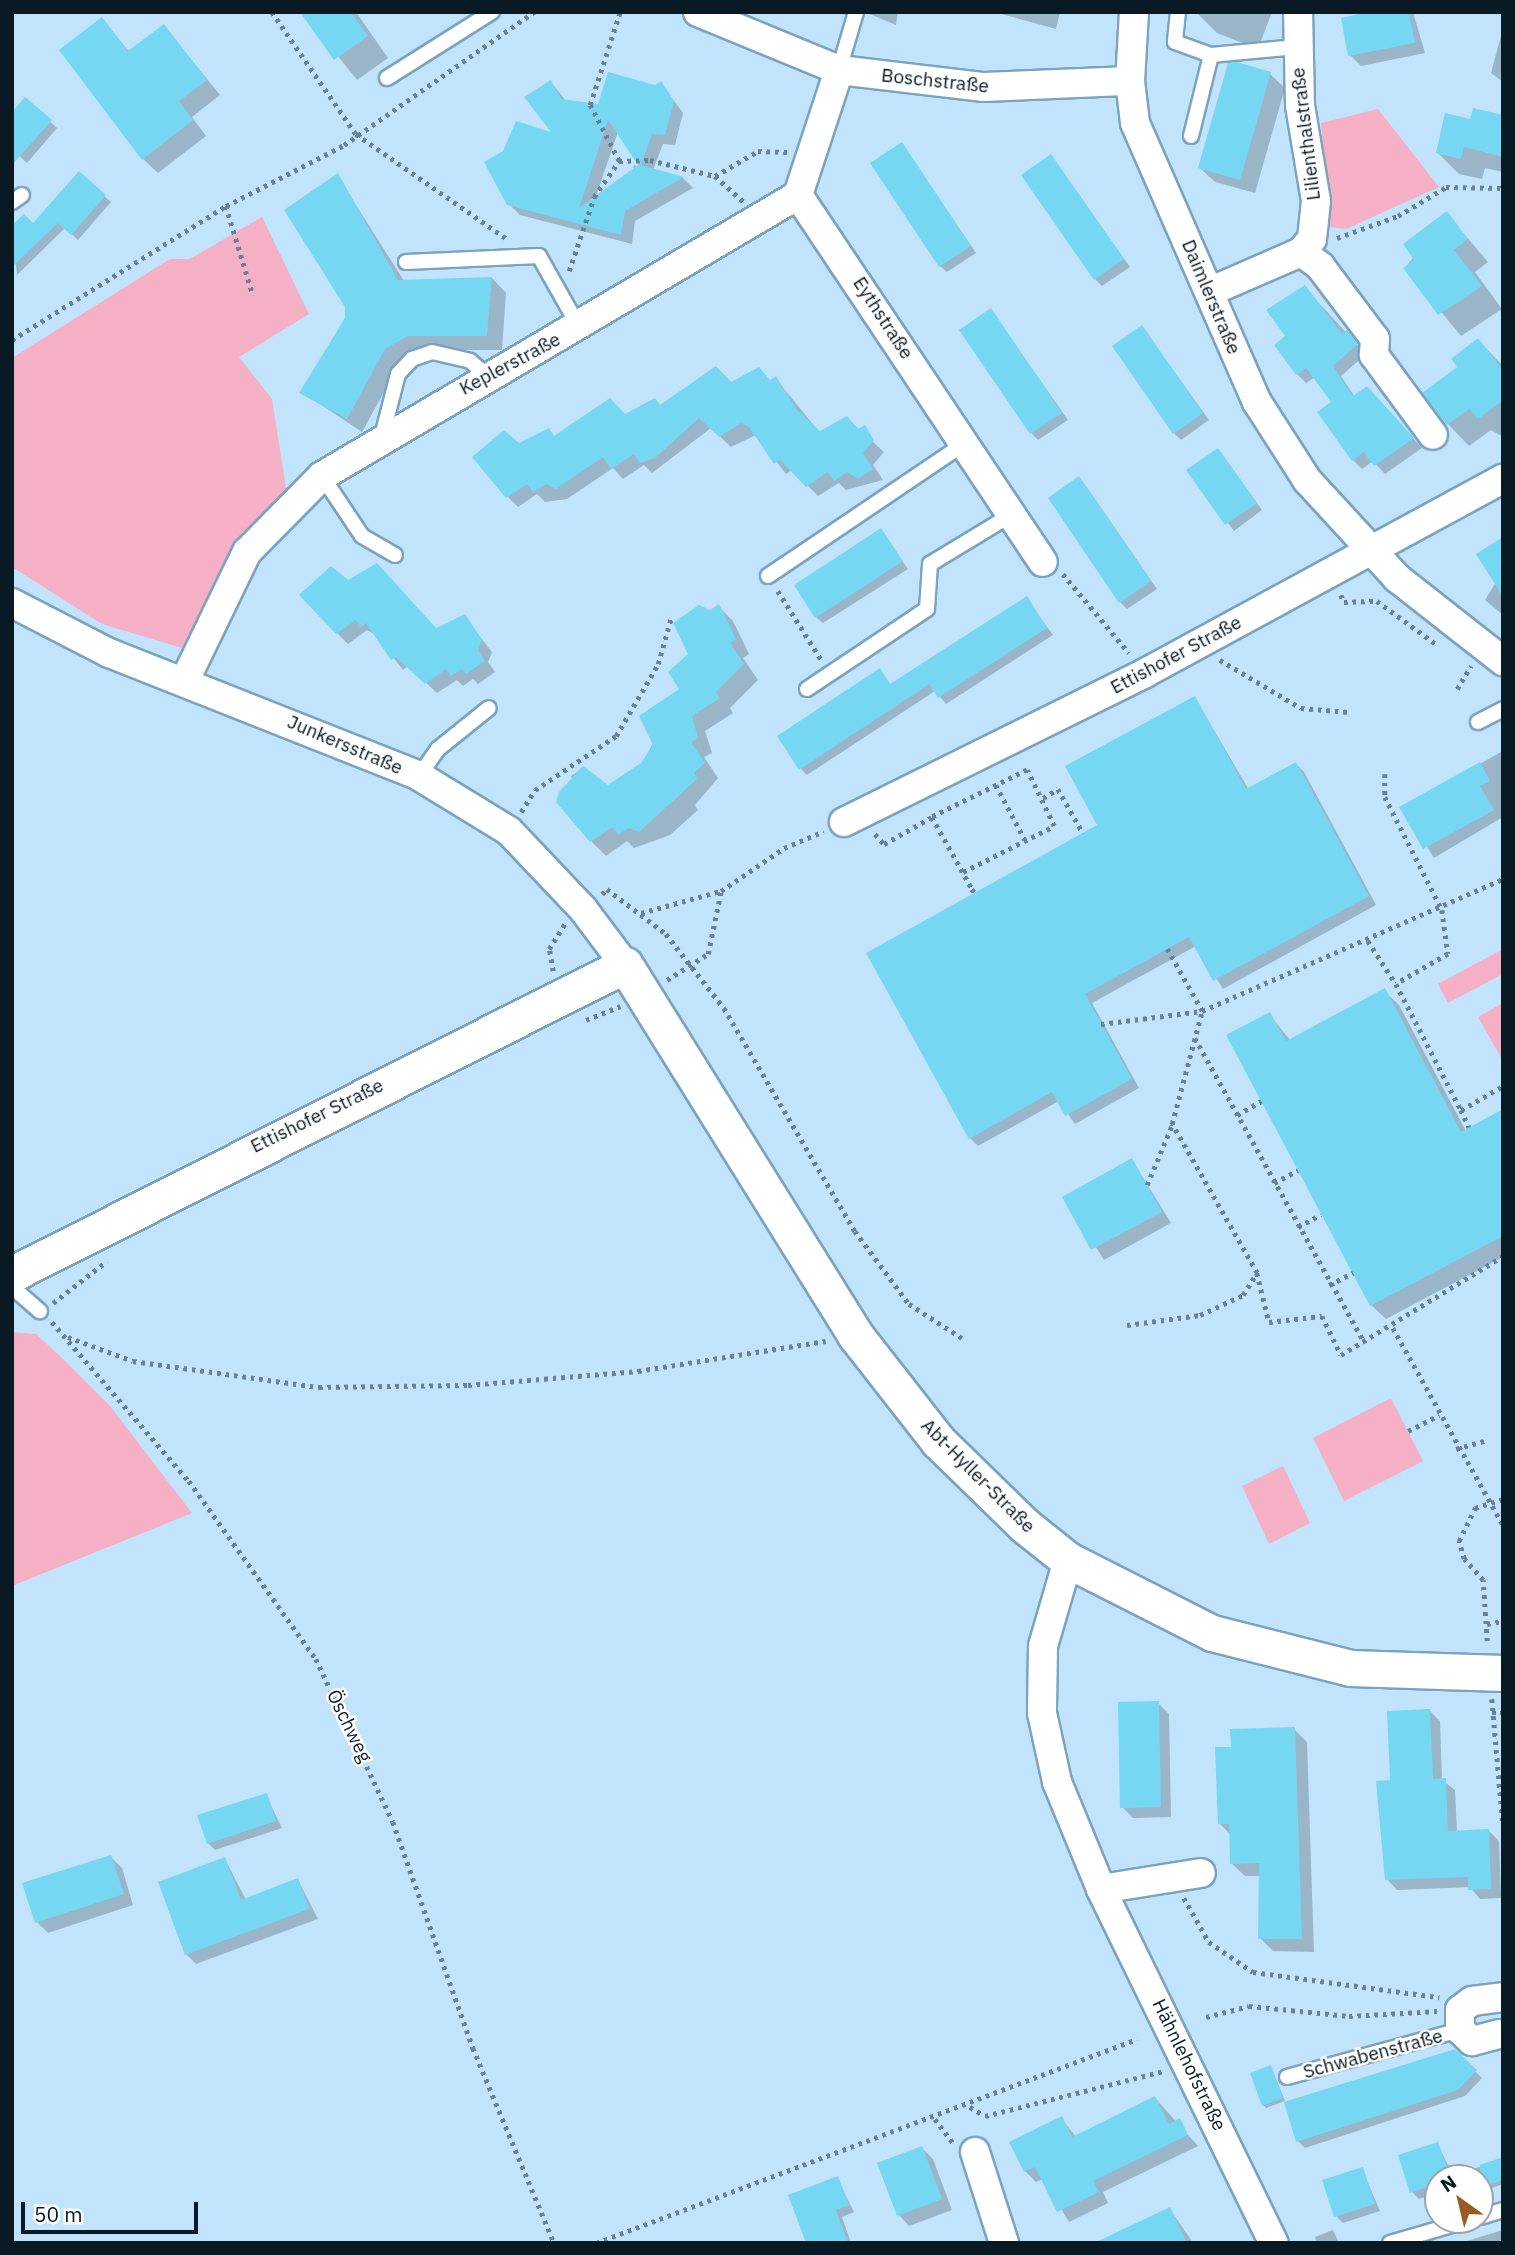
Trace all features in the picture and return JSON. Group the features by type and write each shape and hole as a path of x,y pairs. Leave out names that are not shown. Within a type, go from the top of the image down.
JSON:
{"street":[{"name":"Boschstraße","path":"698,12 750,24 839,70 972,87 1130,81"},
{"name":"Lilienthalstraße","path":"1298,12 1297,47 1316,201 1307,245"},
{"name":"Daimlerstraße","path":"1132,13 1130,81 1135,123 1257,401 1307,480 1397,578 1491,669"},
{"path":"798,195 814,154 839,70"},
{"name":"Keplerstraße","path":"185,680 247,552 322,476 382,436 579,327 798,195"},
{"name":"Eythstraße","path":"798,195 1043,562"},
{"path":"1209,292 1307,245 1375,339 1374,355 1433,435"},
{"name":"Ettishofer Straße","path":"851,819 1145,673 1503,479"},
{"name":"Junkersstraße","path":"12,603 109,653 185,680 419,776 509,831 583,909 625,965"},
{"name":"Ettishofer Straße","path":"12,1274 625,965"},
{"name":"Abt-Hyller-Straße","path":"625,965 856,1336 938,1441 1068,1560 1224,1637 1350,1668 1497,1682"},
{"name":"Hähnlehofstraße","path":"1068,1560 1043,1646 1042,1713 1057,1782 1101,1889 1188,2062 1274,2243"},
{"path":"1101,1889 1201,1873"},
{"name":"Schwabenstraße","path":"1501,1999 1501,2046 1472,2041 1457,2017 1472,2001 1501,1999"},
{"path":"975,2152 1000,2242"}],"lane":[{"path":"387,78 492,12"},
{"path":"839,70 856,12"},
{"path":"1178,12 1175,42 1211,55 1297,47"},
{"path":"1191,136 1211,55"},
{"path":"407,262 539,256 579,327"},
{"path":"382,436 398,374 412,359 432,352 470,360 488,376"},
{"path":"768,576 965,443"},
{"path":"322,476 362,536 395,555"},
{"path":"807,689 927,609 930,564 1011,515"},
{"path":"419,776 438,749 489,708"},
{"path":"1478,722 1503,709"},
{"path":"12,1287 40,1311"},
{"name":"Schwabenstraße","path":"1287,2077 1457,2017"},
{"path":"1390,2243 1424,2233"}],"path":[{"path":"272,12 356,134 499,230 522,257"},
{"path":"12,340 226,206 356,134 534,12"},
{"path":"619,161 590,105 620,12"},
{"path":"715,176 758,151 814,154"},
{"path":"619,161 650,160 715,176 762,219"},
{"path":"561,296 594,197 619,161"},
{"path":"1307,245 1326,242 1386,220 1446,187 1503,188"},
{"path":"226,206 253,295"},
{"path":"1043,562 1067,577 1145,673"},
{"path":"1330,573 1344,602 1377,601 1448,654"},
{"path":"768,576 830,673"},
{"path":"509,831 534,790 616,736 657,664 671,618"},
{"path":"1195,646 1301,708 1349,712"},
{"path":"1459,662 1491,669"},
{"path":"641,913 721,891 785,848 851,819 884,844 1027,770 1043,798 1054,826 963,872"},
{"path":"1385,774 1385,797 1442,910 1448,954 1396,984"},
{"path":"996,785 1025,841"},
{"path":"1043,798 1059,789 1083,833"},
{"path":"932,817 975,893"},
{"path":"1101,1024 1202,1012 1442,910 1503,879"},
{"path":"607,889 641,913 689,965 724,1009 855,1231 909,1304 962,1338"},
{"path":"689,965 708,954 721,891"},
{"path":"1368,941 1396,984 1469,1127"},
{"path":"1147,1185 1172,1124 1202,1012 1167,949"},
{"path":"1195,1038 1329,1285 1365,1343"},
{"path":"1461,1110 1503,1086"},
{"path":"1237,1115 1261,1101"},
{"path":"1172,1124 1257,1273 1269,1322 1322,1316 1341,1355 1393,1328 1503,1256"},
{"path":"1274,1184 1298,1170"},
{"path":"1298,1227 1321,1214"},
{"path":"1127,1325 1200,1315 1243,1295 1257,1273"},
{"path":"1329,1285 1353,1273"},
{"name":"Öschweg","path":"40,1311 67,1336 189,1481 316,1659 393,1822 472,2048 554,2243"},
{"path":"1393,1328 1456,1449 1503,1525"},
{"path":"67,1336 133,1361 233,1380 319,1387 468,1385 638,1371 856,1336"},
{"path":"1408,1431 1439,1415"},
{"path":"1456,1449 1487,1440"},
{"path":"1487,1641 1483,1580 1464,1559 1460,1541 1475,1508 1503,1499"},
{"path":"1487,1624 1503,1621"},
{"path":"1497,1682 1492,1713 1503,1826"},
{"path":"1492,1713 1503,1713"},
{"path":"1172,1877 1209,1942 1253,1972 1337,1987 1428,1992 1457,2017"},
{"path":"1206,2017 1249,2007 1349,2016 1457,2017"},
{"path":"596,2243 970,2106 1137,2039"},
{"path":"970,2106 985,2116 1188,2062"}],"shaded area":[{"path":"1378,109 1439,187 1346,229 1330,227 1321,123"},
{"path":"262,217 309,314 239,357 272,399 287,495 246,532 182,648 102,624 12,567 12,358 170,259 190,259"},
{"path":"1503,949 1503,974 1448,1003 1438,984"},
{"path":"1503,1003 1503,1061 1478,1017"},
{"path":"12,1332 36,1334 110,1406 192,1513 12,1586"},
{"path":"1391,1398 1423,1461 1344,1501 1313,1438"},
{"path":"1283,1466 1310,1523 1269,1544 1242,1486"}],"building":[{"path":"300,12 351,12 368,36 334,60"},
{"path":"1369,12 1409,12 1415,43 1348,56 1341,18"},
{"path":"102,17 128,51 164,24 207,80 179,101 193,120 142,160 59,50"},
{"path":"1237,62 1271,72 1240,180 1198,168 1228,63"},
{"path":"608,72 655,85 661,81 674,101 665,135 652,134 641,165 684,177 625,211 621,235 507,205 484,162 503,151 516,121 551,132 524,97 551,80 561,99 598,104","holes":["608,120 638,165 579,208"]},
{"path":"25,97 52,120 12,165 12,112"},
{"path":"1473,108 1503,115 1503,157 1464,147 1461,159 1436,153 1445,113 1470,119"},
{"path":"902,142 971,246 939,267 870,163"},
{"path":"1051,154 1124,259 1094,280 1021,175"},
{"path":"79,171 106,195 71,235 58,223 12,267 12,225 24,214 33,223"},
{"path":"338,173 398,280 492,277 487,336 408,336 385,349 347,419 299,393 345,318 345,307 284,210"},
{"path":"1447,211 1468,239 1454,250 1482,286 1438,315 1403,268 1414,260 1403,244"},
{"path":"1305,285 1342,334 1347,330 1358,344 1333,366 1353,396 1367,386 1414,438 1374,466 1364,452 1352,461 1317,412 1331,402 1306,368 1296,375 1274,345 1285,336 1266,310"},
{"path":"991,308 1062,413 1030,434 959,330"},
{"path":"1142,325 1203,413 1173,434 1112,346"},
{"path":"1478,338 1503,370 1503,400 1478,419 1469,409 1447,425 1422,393 1457,367 1451,359"},
{"path":"716,366 731,382 759,367 770,380 776,376 797,410 820,431 847,416 858,429 865,425 874,440 863,453 873,469 858,479 847,472 834,481 828,472 806,487 780,460 774,464 749,427 741,423 719,437 699,418 655,458 640,463 634,454 611,469 603,457 556,489 546,484 533,492 527,484 506,498 472,457 504,430 519,443 549,428 554,436 610,398 625,414 655,398 660,405"},
{"path":"1218,448 1257,503 1225,525 1186,470"},
{"path":"1079,476 1151,581 1119,603 1048,498"},
{"path":"881,528 903,561 815,618 794,585"},
{"path":"1503,537 1503,597 1476,554"},
{"path":"377,563 436,628 465,614 482,640 478,650 485,661 466,674 462,669 451,676 446,669 425,684 396,657 391,660 366,623 361,627 356,620 336,634 299,595 331,566 348,580"},
{"path":"1027,596 1047,628 938,698 929,684 799,770 777,736 880,668 890,684"},
{"path":"719,604 736,639 730,643 744,664 716,692 720,698 692,716 698,738 691,742 705,763 694,773 697,779 639,832 628,828 618,835 613,827 590,842 556,802 559,792 583,766 608,785 641,763 653,745 639,716 679,689 668,672 688,654 673,623 699,605 710,610"},
{"path":"1195,696 1246,789 1296,762 1369,896 1213,981 1189,937 1085,994 1132,1079 1065,1116 1052,1092 969,1139 866,953 1097,825 1065,766"},
{"path":"1480,762 1490,781 1480,786 1494,810 1423,849 1399,807"},
{"path":"1385,988 1461,1132 1503,1109 1503,1236 1370,1306 1226,1035 1270,1012 1286,1041"},
{"path":"1132,1158 1162,1212 1091,1250 1062,1197"},
{"path":"1159,1701 1161,1807 1120,1808 1118,1702"},
{"path":"1430,1709 1433,1779 1446,1778 1448,1831 1489,1829 1491,1889 1468,1890 1468,1877 1385,1880 1376,1781 1390,1780 1387,1711"},
{"path":"1295,1727 1302,1939 1258,1939 1259,1863 1230,1864 1229,1824 1218,1824 1215,1747 1231,1747 1230,1729"},
{"path":"267,1793 276,1821 207,1844 197,1815"},
{"path":"111,1855 124,1894 35,1923 22,1883"},
{"path":"225,1857 241,1900 298,1878 309,1909 185,1955 158,1882"},
{"path":"1455,2049 1477,2070 1458,2090 1296,2142 1284,2102"},
{"path":"1271,2065 1283,2098 1262,2106 1250,2073"},
{"path":"1155,2096 1169,2124 1180,2118 1188,2135 1093,2181 1099,2192 1057,2212 1035,2167 1024,2172 1009,2142 1062,2116 1072,2137"},
{"path":"1438,2142 1446,2164 1424,2164 1424,2188 1410,2193 1398,2155"},
{"path":"922,2146 942,2199 897,2216 877,2163"},
{"path":"1503,2157 1503,2180 1494,2183 1494,2164 1483,2164"},
{"path":"1363,2167 1375,2204 1334,2217 1322,2180"},
{"path":"838,2176 849,2205 836,2210 848,2243 806,2243 788,2195"},
{"path":"1170,2207 1187,2243 1094,2243"}]}
